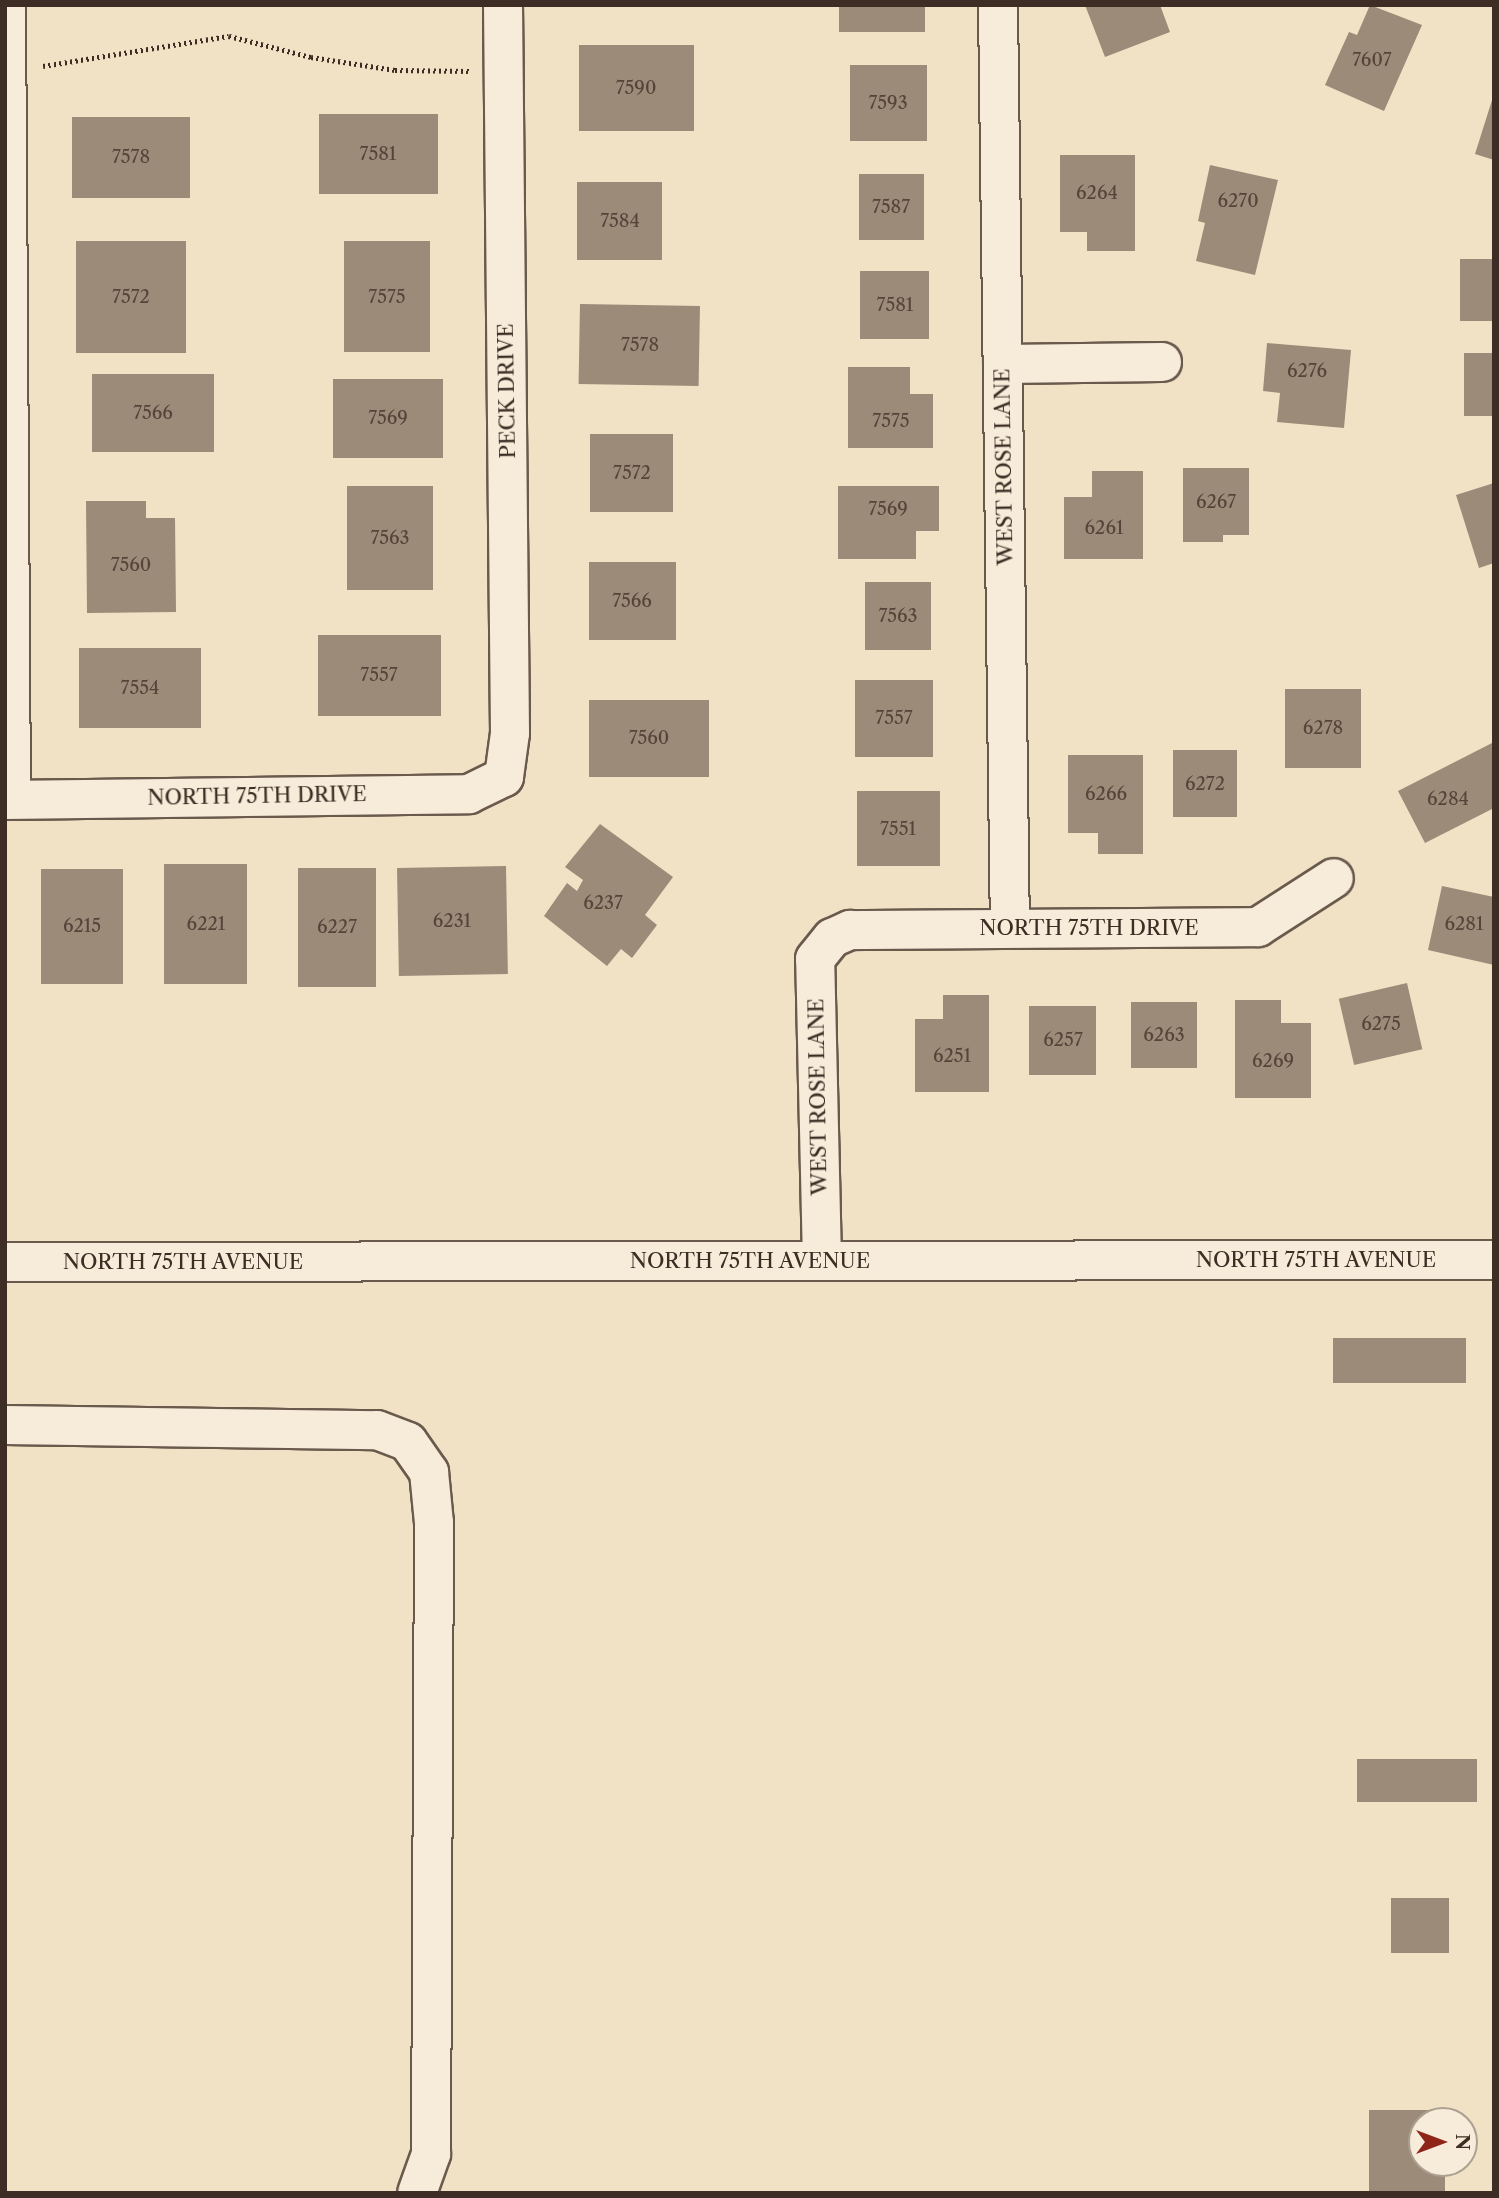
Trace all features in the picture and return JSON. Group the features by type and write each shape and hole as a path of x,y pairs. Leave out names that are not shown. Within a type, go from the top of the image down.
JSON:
{"street":[{"path":"6,5 8,799"},
{"name":"PECK DRIVE","path":"503,5 510,733 504,777"},
{"name":"WEST ROSE LANE","path":"998,5 1010,928"},
{"path":"1003,364 1161,362"},
{"name":"NORTH 75TH DRIVE","path":"8,799 469,794 504,777"},
{"name":"NORTH 75TH DRIVE","path":"831,939 850,930 1258,927 1334,878"},
{"name":"WEST ROSE LANE","path":"822,1261 815,959 831,939"},
{"name":"NORTH 75TH AVENUE","path":"5,1262 1494,1260"},
{"path":"5,1425 377,1430 408,1442 429,1472 434,1522 431,2154 417,2193"}],"path":[{"path":"42,66 229,36 311,57 395,71 504,69"}],"building":[{"path":"839,5 925,5 925,32 839,32"},
{"path":"1085,5 1160,5 1170,32 1105,57"},
{"path":"1370,5 1422,25 1384,111 1325,85 1349,32 1357,35"},
{"path":"579,45 694,45 694,131 579,131"},
{"path":"850,65 927,65 927,141 850,141"},
{"path":"1494,97 1494,160 1475,154"},
{"path":"319,114 438,114 438,194 319,194"},
{"path":"72,117 190,117 190,198 72,198"},
{"path":"1060,155 1135,155 1135,251 1087,251 1087,232 1060,232"},
{"path":"1210,165 1278,180 1255,275 1196,261 1205,223 1198,221"},
{"path":"859,174 924,174 924,240 859,240"},
{"path":"577,182 662,182 662,260 577,260"},
{"path":"76,241 186,241 186,353 76,353"},
{"path":"344,241 430,241 430,352 344,352"},
{"path":"1460,259 1494,259 1494,321 1460,321"},
{"path":"860,271 929,271 929,339 860,339"},
{"path":"580,304 700,306 699,386 579,384"},
{"path":"1267,343 1351,350 1344,428 1277,422 1280,393 1263,391"},
{"path":"1464,353 1494,353 1494,416 1464,416"},
{"path":"848,367 910,367 910,394 933,394 933,448 848,448"},
{"path":"92,374 214,374 214,452 92,452"},
{"path":"333,379 443,379 443,458 333,458"},
{"path":"590,434 673,434 673,512 590,512"},
{"path":"1183,468 1249,468 1249,535 1223,535 1223,542 1183,542"},
{"path":"1092,471 1143,471 1143,559 1064,559 1064,497 1092,497"},
{"path":"1494,483 1494,563 1479,568 1456,495"},
{"path":"347,486 433,486 433,590 347,590"},
{"path":"838,486 939,486 939,531 916,531 916,559 838,559"},
{"path":"86,501 146,501 146,518 175,518 176,612 87,613"},
{"path":"589,562 676,562 676,640 589,640"},
{"path":"865,582 931,582 931,650 865,650"},
{"path":"318,635 441,635 441,716 318,716"},
{"path":"79,648 201,648 201,728 79,728"},
{"path":"855,680 933,680 933,757 855,757"},
{"path":"1285,689 1361,689 1361,768 1285,768"},
{"path":"589,700 709,700 709,777 589,777"},
{"path":"1494,742 1494,808 1425,843 1398,791"},
{"path":"1173,750 1237,750 1237,817 1173,817"},
{"path":"1068,755 1143,755 1143,854 1098,854 1098,833 1068,833"},
{"path":"857,791 940,791 940,866 857,866"},
{"path":"600,824 673,877 645,915 657,925 632,958 621,949 607,966 544,916 567,883 577,891 583,880 565,867"},
{"path":"164,864 247,864 247,984 164,984"},
{"path":"506,866 508,974 399,976 397,868"},
{"path":"298,868 376,868 376,987 298,987"},
{"path":"41,869 123,869 123,984 41,984"},
{"path":"1442,886 1494,897 1494,965 1428,950"},
{"path":"1407,983 1422,1049 1354,1065 1339,999"},
{"path":"943,995 989,995 989,1092 915,1092 915,1019 943,1019"},
{"path":"1235,1000 1281,1000 1281,1023 1311,1023 1311,1098 1235,1098"},
{"path":"1131,1002 1197,1002 1197,1068 1131,1068"},
{"path":"1029,1006 1096,1006 1096,1075 1029,1075"},
{"path":"1333,1338 1466,1338 1466,1383 1333,1383"},
{"path":"1357,1759 1477,1759 1477,1802 1357,1802"},
{"path":"1391,1898 1449,1898 1449,1953 1391,1953"},
{"path":"1369,2110 1408,2110 1408,2177 1445,2177 1445,2193 1369,2193"}]}
